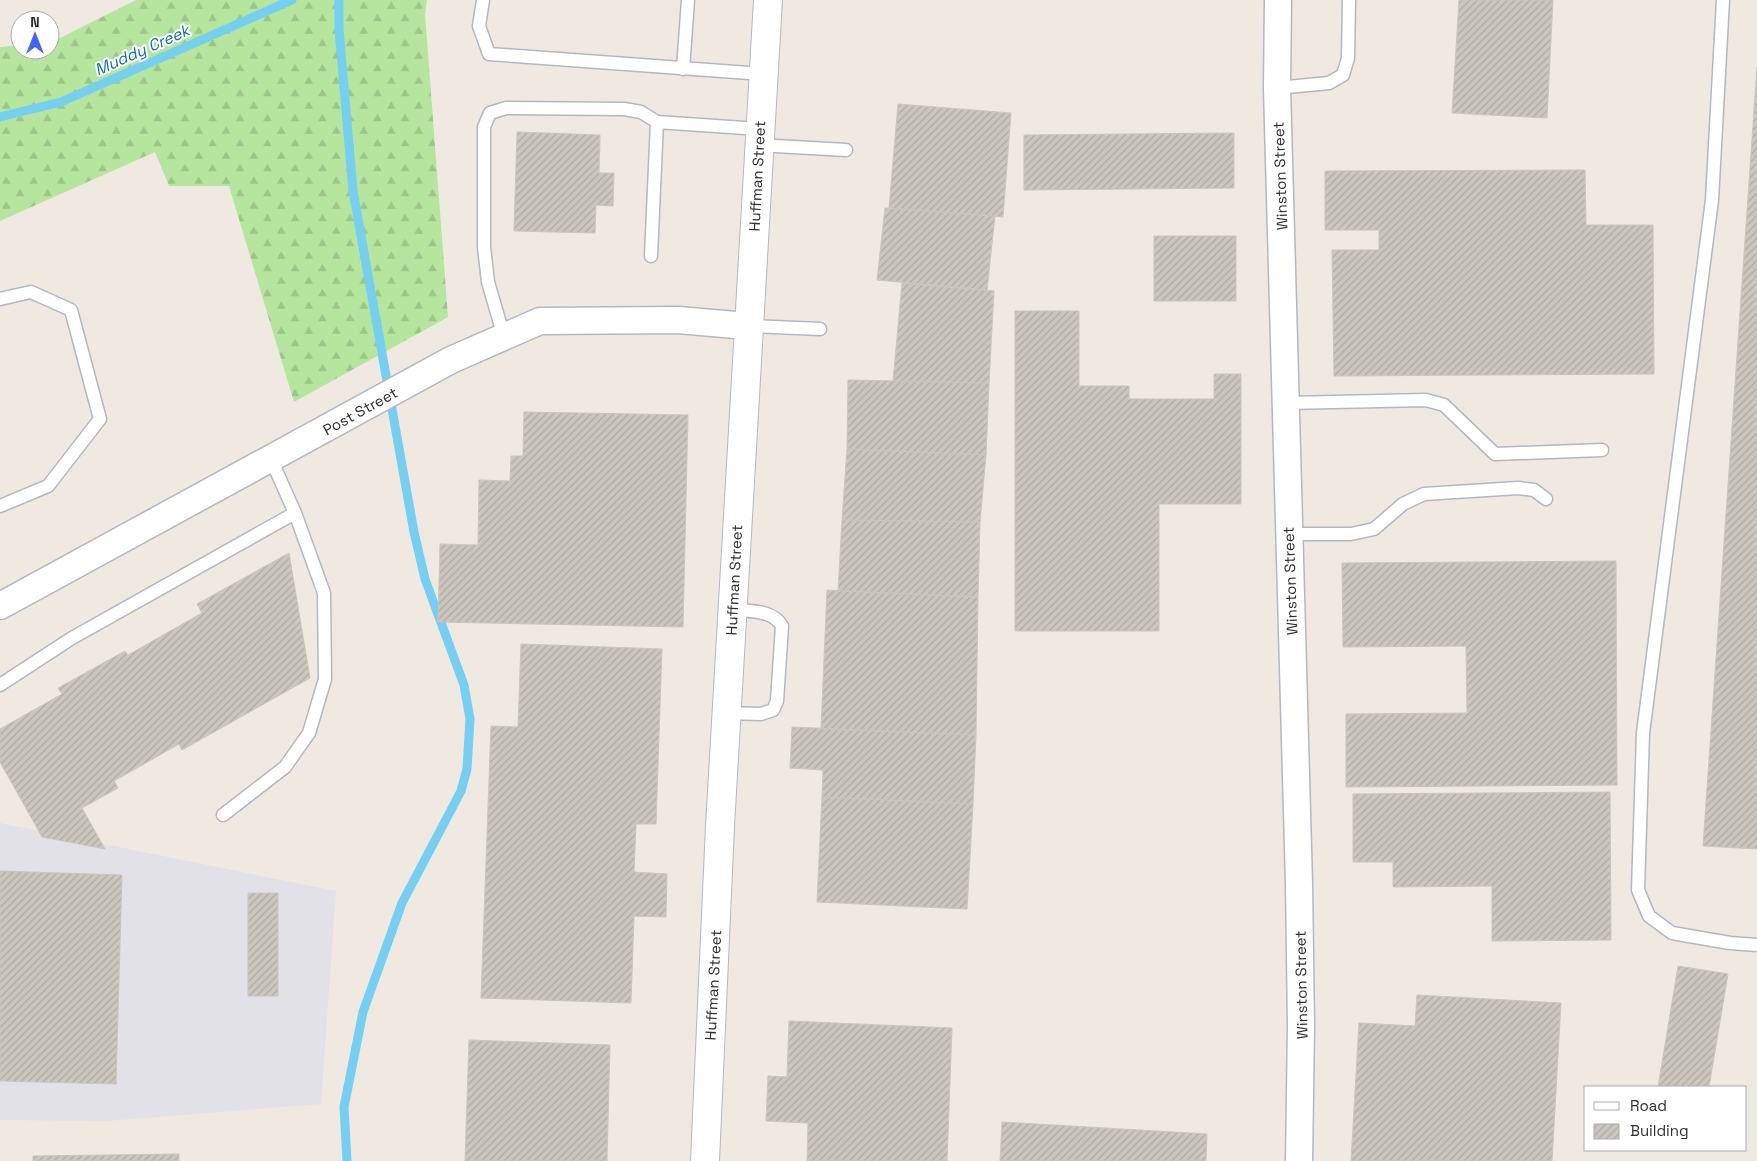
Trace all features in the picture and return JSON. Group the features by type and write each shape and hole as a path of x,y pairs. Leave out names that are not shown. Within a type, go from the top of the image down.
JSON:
{"street":[{"name":"Huffman Street","path":"705,1161 726,713 747,326 768,0"},
{"name":"Winston Street","path":"1278,0 1277,88 1302,1026 1299,1161"},
{"name":"Post Street","path":"0,606 451,360 540,321 678,320 747,326"}],"lane":[{"path":"483,0 479,26 489,54 763,74"},
{"path":"683,68 688,0"},
{"path":"1277,88 1330,83 1343,75 1348,58 1349,0"},
{"path":"1723,0 1712,200 1644,733 1638,890 1649,916 1672,933 1730,943 1757,945"},
{"path":"504,337 488,282 484,247 484,127 490,113 506,108 624,109 640,112 657,122 846,150"},
{"path":"651,256 657,122"},
{"path":"0,299 31,292 71,310 100,419 48,486 0,506"},
{"path":"747,326 820,329"},
{"path":"1286,403 1426,400 1444,405 1494,454 1602,450"},
{"path":"223,815 285,767 309,733 325,679 324,593 295,513 271,459"},
{"path":"1288,534 1351,534 1374,529 1403,504 1424,494 1518,488 1534,490 1546,498"},
{"path":"0,684 72,638 295,513"},
{"path":"726,713 761,714 773,710 778,701 782,626 777,618 769,614 732,609"}],"shaded area":[{"path":"0,823 336,891 321,1104 107,1121 0,1120"}],"green space":[{"path":"136,0 427,0 425,14 448,317 294,402 229,186 169,186 155,152 0,221 0,47 10,46 10,60 60,60 60,38"}],"building":[{"path":"1459,0 1553,0 1547,118 1452,113"},
{"path":"1757,67 1757,849 1703,846"},
{"path":"898,104 1011,113 1003,217 889,208"},
{"path":"517,132 600,135 599,173 614,173 613,206 596,205 595,233 514,231"},
{"path":"1234,133 1234,188 1024,190 1024,135"},
{"path":"1585,170 1586,225 1653,225 1654,374 1334,376 1332,250 1379,250 1379,230 1325,230 1325,171"},
{"path":"885,208 995,216 987,290 877,280"},
{"path":"1154,236 1236,236 1236,301 1154,301"},
{"path":"902,283 994,291 989,383 893,381"},
{"path":"1015,311 1079,311 1079,386 1129,386 1129,399 1214,399 1214,374 1241,374 1241,504 1159,504 1159,631 1015,631"},
{"path":"848,380 989,383 986,455 847,449"},
{"path":"524,412 688,415 683,627 438,622 440,544 478,545 479,480 510,481 511,456 523,456"},
{"path":"847,449 986,455 980,522 842,520"},
{"path":"842,520 980,522 978,597 838,591"},
{"path":"289,553 310,678 182,750 179,744 114,781 118,788 82,808 105,849 42,837 0,762 0,729 62,694 58,688 125,651 128,655 202,613 197,604"},
{"path":"1616,561 1617,785 1346,787 1346,714 1467,713 1466,646 1343,647 1342,563"},
{"path":"827,590 978,597 976,735 821,729"},
{"path":"521,644 662,649 656,824 636,824 634,872 667,874 666,917 634,916 631,1003 481,998 491,726 518,727"},
{"path":"792,727 976,735 973,804 822,797 823,770 790,768"},
{"path":"1610,792 1611,940 1492,941 1492,886 1393,887 1393,862 1353,862 1353,794"},
{"path":"822,797 973,804 967,909 817,902"},
{"path":"0,871 122,875 116,1084 0,1081"},
{"path":"248,893 278,893 278,996 248,996"},
{"path":"1678,966 1728,974 1709,1086 1658,1086"},
{"path":"1417,995 1561,1003 1552,1161 1351,1161 1359,1023 1415,1026"},
{"path":"789,1021 952,1028 947,1161 807,1161 808,1123 766,1121 768,1076 787,1077"},
{"path":"469,1040 610,1045 607,1161 465,1161"},
{"path":"1002,1122 1207,1134 1206,1161 1000,1161"},
{"path":"179,1154 179,1161 33,1161 33,1156"}],"waterway":[{"name":"Muddy Creek","path":"0,117 61,102 292,0"},
{"path":"339,0 339,29 353,191 414,532 425,579 464,685 470,719 467,769 461,791 402,903 363,1012 344,1107 347,1161"}]}
